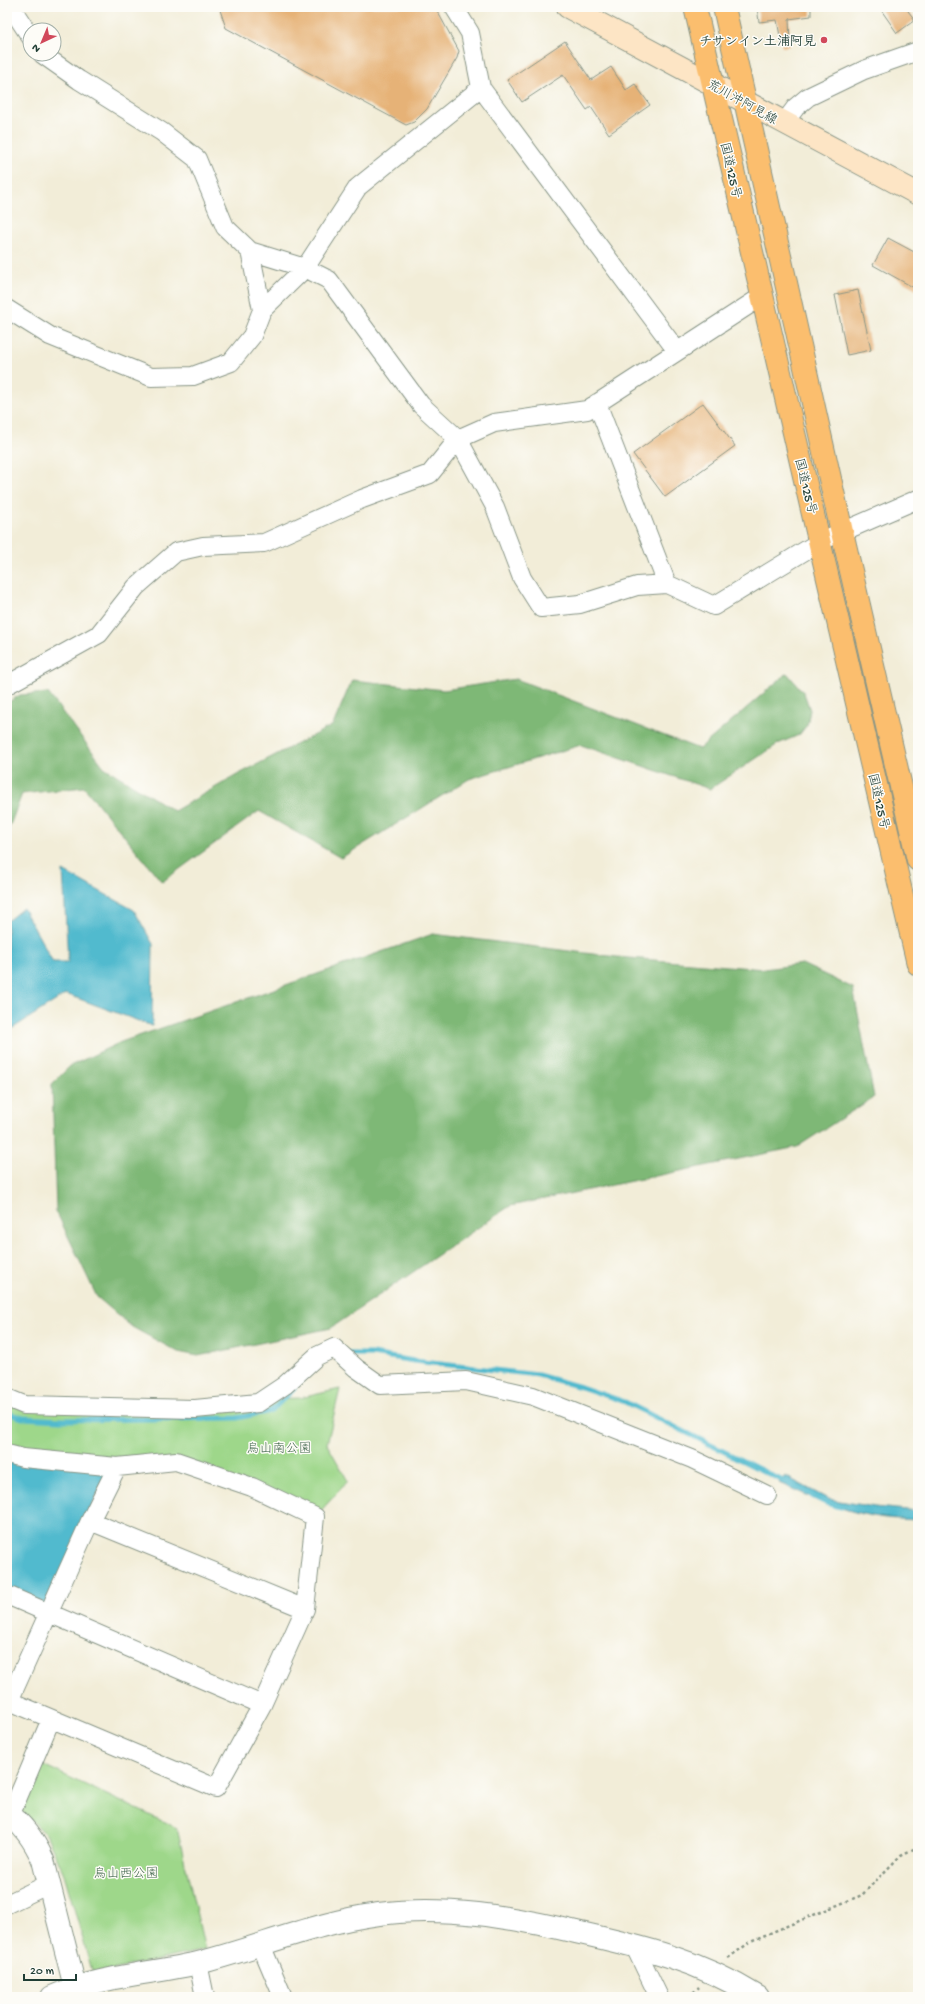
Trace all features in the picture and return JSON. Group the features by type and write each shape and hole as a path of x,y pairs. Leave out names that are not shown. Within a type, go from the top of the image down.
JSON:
{"highway":[{"name":"国道125号","path":"695,7 761,297 820,541 918,964"},
{"name":"国道125号","path":"724,7 842,532 918,860"}],"main road":[{"name":"荒川沖阿見線","path":"568,7 918,194"}],"street":[{"path":"11,7 22,24"},
{"path":"454,7 470,33 481,88 677,351"},
{"path":"784,123 796,107 808,97 864,70 918,51"},
{"path":"53,62 79,80 162,132 197,159 226,227 250,251 305,268 329,280 421,405 458,439 495,507 522,578 540,608 580,604 638,586 667,584 714,606 820,541 918,499"},
{"path":"7,309 50,336 151,377 193,376 231,362 252,336 262,310 305,268 358,187 481,88"},
{"path":"250,251 262,310"},
{"path":"7,685 98,634 136,587 176,552 203,546 264,543 362,499 430,474 458,439 494,423 587,410 761,297"},
{"path":"597,404 667,584"},
{"path":"7,1398 24,1405 32,1406 195,1409 258,1403 285,1385 317,1356 334,1348 356,1368 380,1385 466,1381 533,1396 692,1458 767,1495"},
{"path":"7,1454 23,1458 117,1467 176,1461 252,1487 315,1517 305,1609 262,1706 216,1788 8,1701 49,1614 90,1520 117,1467"},
{"path":"90,1520 305,1609"},
{"path":"7,1595 262,1706"},
{"path":"51,1719 9,1814 27,1832 36,1844 43,1860 75,1988"},
{"path":"7,1904 49,1884"},
{"path":"52,1997 75,1988 198,1963 341,1922 379,1914 423,1911 492,1915 555,1927 634,1945 692,1963 758,1997"},
{"path":"261,1945 283,1997"},
{"path":"634,1945 659,1997"},
{"path":"198,1963 205,1997"}],"path":[{"path":"712,1973 725,1960 753,1940 862,1895 901,1855 918,1847"}],"green space":[{"path":"787,673 804,693 810,710 807,725 799,735 778,744 710,789 581,745 469,779 341,858 259,811 162,882 84,787 22,794 7,833 7,703 20,695 48,693 104,767 174,811 237,775 333,725 352,680 444,690 516,679 699,749"},
{"path":"433,934 617,957 764,969 802,964 853,988 874,1097 797,1147 510,1206 331,1328 198,1356 178,1352 132,1327 97,1297 56,1211 52,1084 70,1066 121,1042"},
{"name":"烏山南公園","path":"340,1389 327,1444 348,1481 315,1517 176,1461 7,1454 7,1395 50,1407 300,1398"},
{"name":"烏山西公園","path":"39,1763 177,1828 205,1950 93,1974 64,1874 46,1834 19,1809"}],"water":[{"path":"63,871 134,910 153,944 152,1026 66,994 7,1032 7,921 23,908 53,962 68,962"},
{"path":"7,1460 111,1464 46,1609 7,1592"},
{"path":"785,1476 828,1499 875,1507 918,1511 918,1520 878,1517 836,1506 779,1483"}],"building":[{"path":"219,7 435,7 459,51 457,58 427,109 414,122 406,125 226,28"},
{"name":"チサンイン土浦阿見","path":"757,7 811,7 811,16 789,19 790,46 782,47 777,20 759,22"},
{"path":"879,7 905,7 915,20 897,33"},
{"path":"565,41 591,80 611,67 626,90 635,84 650,105 609,134 591,107 587,110 563,75 522,102 507,80"},
{"path":"888,238 918,254 918,290 873,265"},
{"path":"858,290 871,350 847,355 835,295"},
{"path":"703,403 735,446 665,497 633,454"}],"waterway":[{"path":"348,1354 372,1354 414,1361 538,1375 581,1387 625,1402 787,1483"},
{"path":"7,1413 23,1418 61,1420 237,1418 271,1411 294,1389"},
{"path":"812,1496 826,1503 841,1507"}],"place":[{"name":"チサンイン土浦阿見","path":"824,40"}]}
